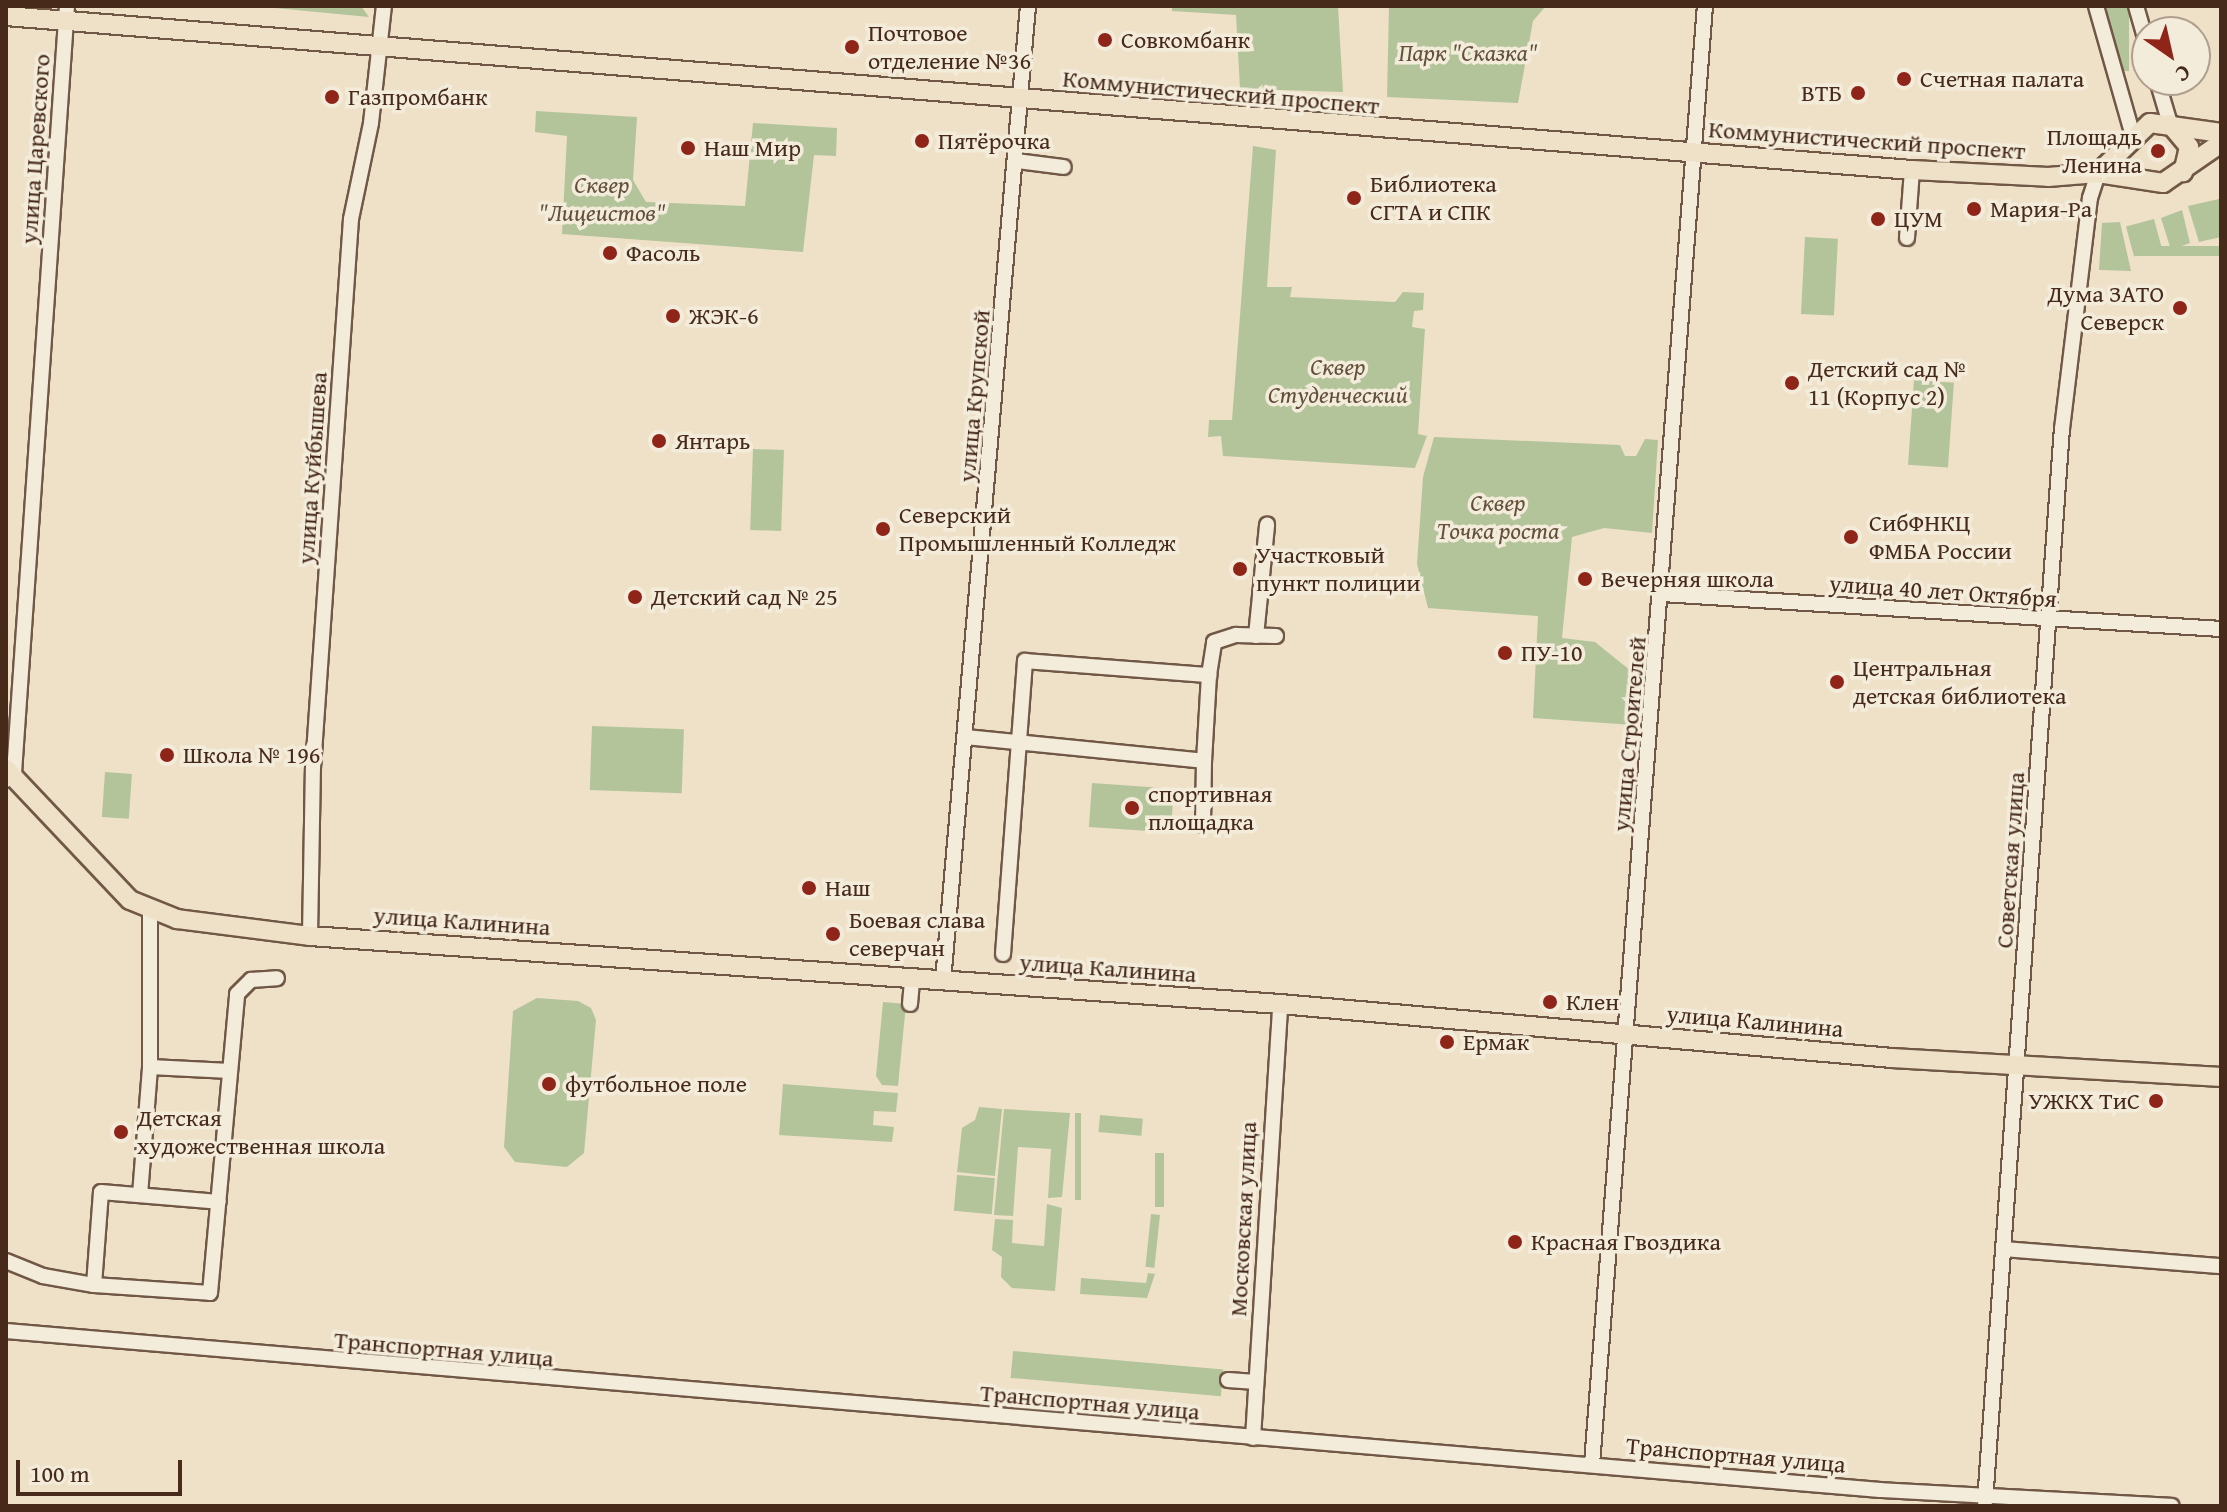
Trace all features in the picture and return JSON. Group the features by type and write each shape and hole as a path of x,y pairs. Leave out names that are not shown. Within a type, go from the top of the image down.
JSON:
{"main road":[{"name":"Коммунистический проспект","path":"6,16 67,13 381,45 1912,170 2048,177 2098,173"},
{"path":"2098,173 2133,136 2150,123 2221,133"},
{"path":"2170,124 2189,147 2183,172"},
{"path":"2133,136 2129,158 2146,180"},
{"path":"2098,173 2163,183 2221,143"},
{"name":"улица Калинина","path":"9,774 130,900 150,912 310,936 775,965 912,979 1280,1004 2013,1067 2221,1077"}],"street":[{"name":"улица Куйбышева","path":"310,936 313,768 351,219 381,45 384,6"},
{"name":"улица Крупской","path":"943,981 1017,161 1028,6"},
{"name":"улица Строителей","path":"1592,1464 1697,152 1705,6"},
{"path":"2096,6 2133,136"},
{"name":"улица Царевского","path":"9,774 67,13"},
{"path":"2162,96 2170,124"},
{"path":"1017,161 1064,167"},
{"path":"1907,238 1912,170"},
{"name":"Советская улица","path":"1984,1501 2004,1249 2013,1067 2062,429 2088,215 2098,173"},
{"path":"1256,636 1267,525"},
{"name":"улица 40 лет Октября","path":"1662,594 2221,629"},
{"path":"1203,825 1209,675 1214,642 1226,636 1276,636"},
{"path":"1003,954 1025,661 1209,675"},
{"path":"965,737 1017,741 1034,747 1204,761"},
{"path":"140,1195 150,1067 150,912"},
{"path":"6,1261 43,1276 94,1285 210,1293 237,994 251,980 277,978"},
{"path":"910,1004 912,979"},
{"name":"Московская улица","path":"1253,1438 1280,1004"},
{"path":"150,1067 230,1071"},
{"path":"94,1285 101,1192 219,1202"},
{"path":"2004,1249 2221,1266"},
{"name":"Транспортная улица","path":"6,1331 1253,1438 1592,1464 1984,1501 2172,1506"},
{"path":"1228,1380 1256,1382"}],"green space":[{"path":"254,6 361,6 369,17"},
{"name":"Парк \"Сказка\"","path":"1172,6 1338,6 1343,92 1240,89 1236,15 1172,11"},
{"name":"Парк \"Сказка\"","path":"1389,6 1546,6 1533,21 1518,103 1387,97"},
{"path":"2105,6 2129,6 2129,71 2105,71"},
{"name":"Сквер \"Лицеистов\"","path":"536,111 637,117 633,180 646,202 745,206 753,123 837,128 836,156 814,155 803,252 562,234 567,136 535,132"},
{"name":"Сквер Студенческий","path":"1253,146 1276,150 1267,287 1292,287 1290,297 1395,302 1403,292 1424,293 1423,310 1414,311 1412,327 1425,329 1418,434 1427,436 1415,468 1223,456 1221,436 1208,437 1209,420 1232,420"},
{"path":"2219,199 2221,237 2199,242 2188,206"},
{"path":"2182,210 2190,243 2171,250 2161,218"},
{"path":"2154,219 2162,249 2134,256 2126,227"},
{"path":"2120,222 2131,271 2099,270 2102,223"},
{"path":"1805,237 1838,239 1834,316 1801,314"},
{"path":"2134,246 2221,246 2221,256 2134,256"},
{"path":"1914,380 1954,383 1948,468 1908,465"},
{"name":"Сквер Точка роста","path":"1434,437 1620,445 1625,456 1636,456 1645,439 1658,440 1652,533 1604,528 1572,537 1562,638 1595,642 1636,675 1633,725 1533,718 1538,616 1428,608 1417,564 1423,477"},
{"path":"753,449 784,450 781,531 750,530"},
{"path":"592,726 684,729 682,793 590,790"},
{"path":"105,772 132,774 129,819 102,817"},
{"name":"спортивная площадка","path":"1092,783 1174,789 1171,833 1089,827"},
{"name":"футбольное поле","path":"537,998 578,1001 591,1008 596,1020 584,1153 567,1167 515,1162 504,1147 513,1011"},
{"path":"883,1002 906,1004 898,1086 882,1085 876,1076"},
{"path":"783,1084 898,1093 896,1112 874,1111 873,1125 894,1127 892,1142 779,1135"},
{"path":"979,1107 1002,1109 995,1176 957,1172 962,1128 975,1120"},
{"path":"1004,1109 1070,1113 1062,1197 1048,1198 1051,1149 1018,1147 1013,1216 994,1215"},
{"path":"1075,1113 1081,1113 1081,1200 1075,1200"},
{"path":"1100,1115 1143,1119 1141,1136 1099,1132"},
{"path":"1155,1153 1164,1153 1164,1207 1155,1207"},
{"path":"957,1175 995,1178 992,1214 954,1211"},
{"path":"1047,1204 1062,1208 1055,1291 1012,1288 1001,1277 1002,1257 992,1250 995,1219 1013,1220 1012,1243 1044,1246"},
{"path":"1151,1214 1160,1215 1154,1268 1145,1267"},
{"path":"1148,1273 1155,1274 1147,1298 1080,1294 1081,1278 1146,1283"},
{"path":"1013,1351 1223,1369 1221,1396 1011,1378"}],"place":[{"name":"Совкомбанк","path":"1105,40"},
{"name":"Почтовое отделение №36","path":"852,47"},
{"name":"Счетная палата","path":"1904,79"},
{"name":"ВТБ","path":"1858,93"},
{"name":"Газпромбанк","path":"332,97"},
{"name":"Пятёрочка","path":"922,141"},
{"name":"Наш Мир","path":"688,148"},
{"name":"Площадь Ленина","path":"2158,151"},
{"name":"Библиотека СГТА и СПК","path":"1354,198"},
{"name":"Мария-Ра","path":"1974,209"},
{"name":"ЦУМ","path":"1878,219"},
{"name":"Фасоль","path":"610,253"},
{"name":"Дума ЗАТО Северск","path":"2180,308"},
{"name":"ЖЭК-6","path":"673,316"},
{"name":"Детский сад № 11 (Корпус 2)","path":"1792,383"},
{"name":"Янтарь","path":"659,441"},
{"name":"Северский Промышленный Колледж","path":"883,529"},
{"name":"СибФНКЦ ФМБА России","path":"1851,537"},
{"name":"Участковый пункт полиции","path":"1240,569"},
{"name":"Вечерняя школа","path":"1585,579"},
{"name":"Детский сад № 25","path":"635,597"},
{"name":"ПУ-10","path":"1505,653"},
{"name":"Центральная детская библиотека","path":"1837,682"},
{"name":"Школа № 196","path":"167,755"},
{"name":"спортивная площадка","path":"1132,808"},
{"name":"Наш","path":"809,888"},
{"name":"Боевая слава северчан","path":"833,934"},
{"name":"Клен","path":"1550,1002"},
{"name":"Ермак","path":"1447,1042"},
{"name":"футбольное поле","path":"549,1084"},
{"name":"УЖКХ ТиС","path":"2156,1101"},
{"name":"Детская художественная школа","path":"121,1132"},
{"name":"Красная Гвоздика","path":"1515,1242"}]}
